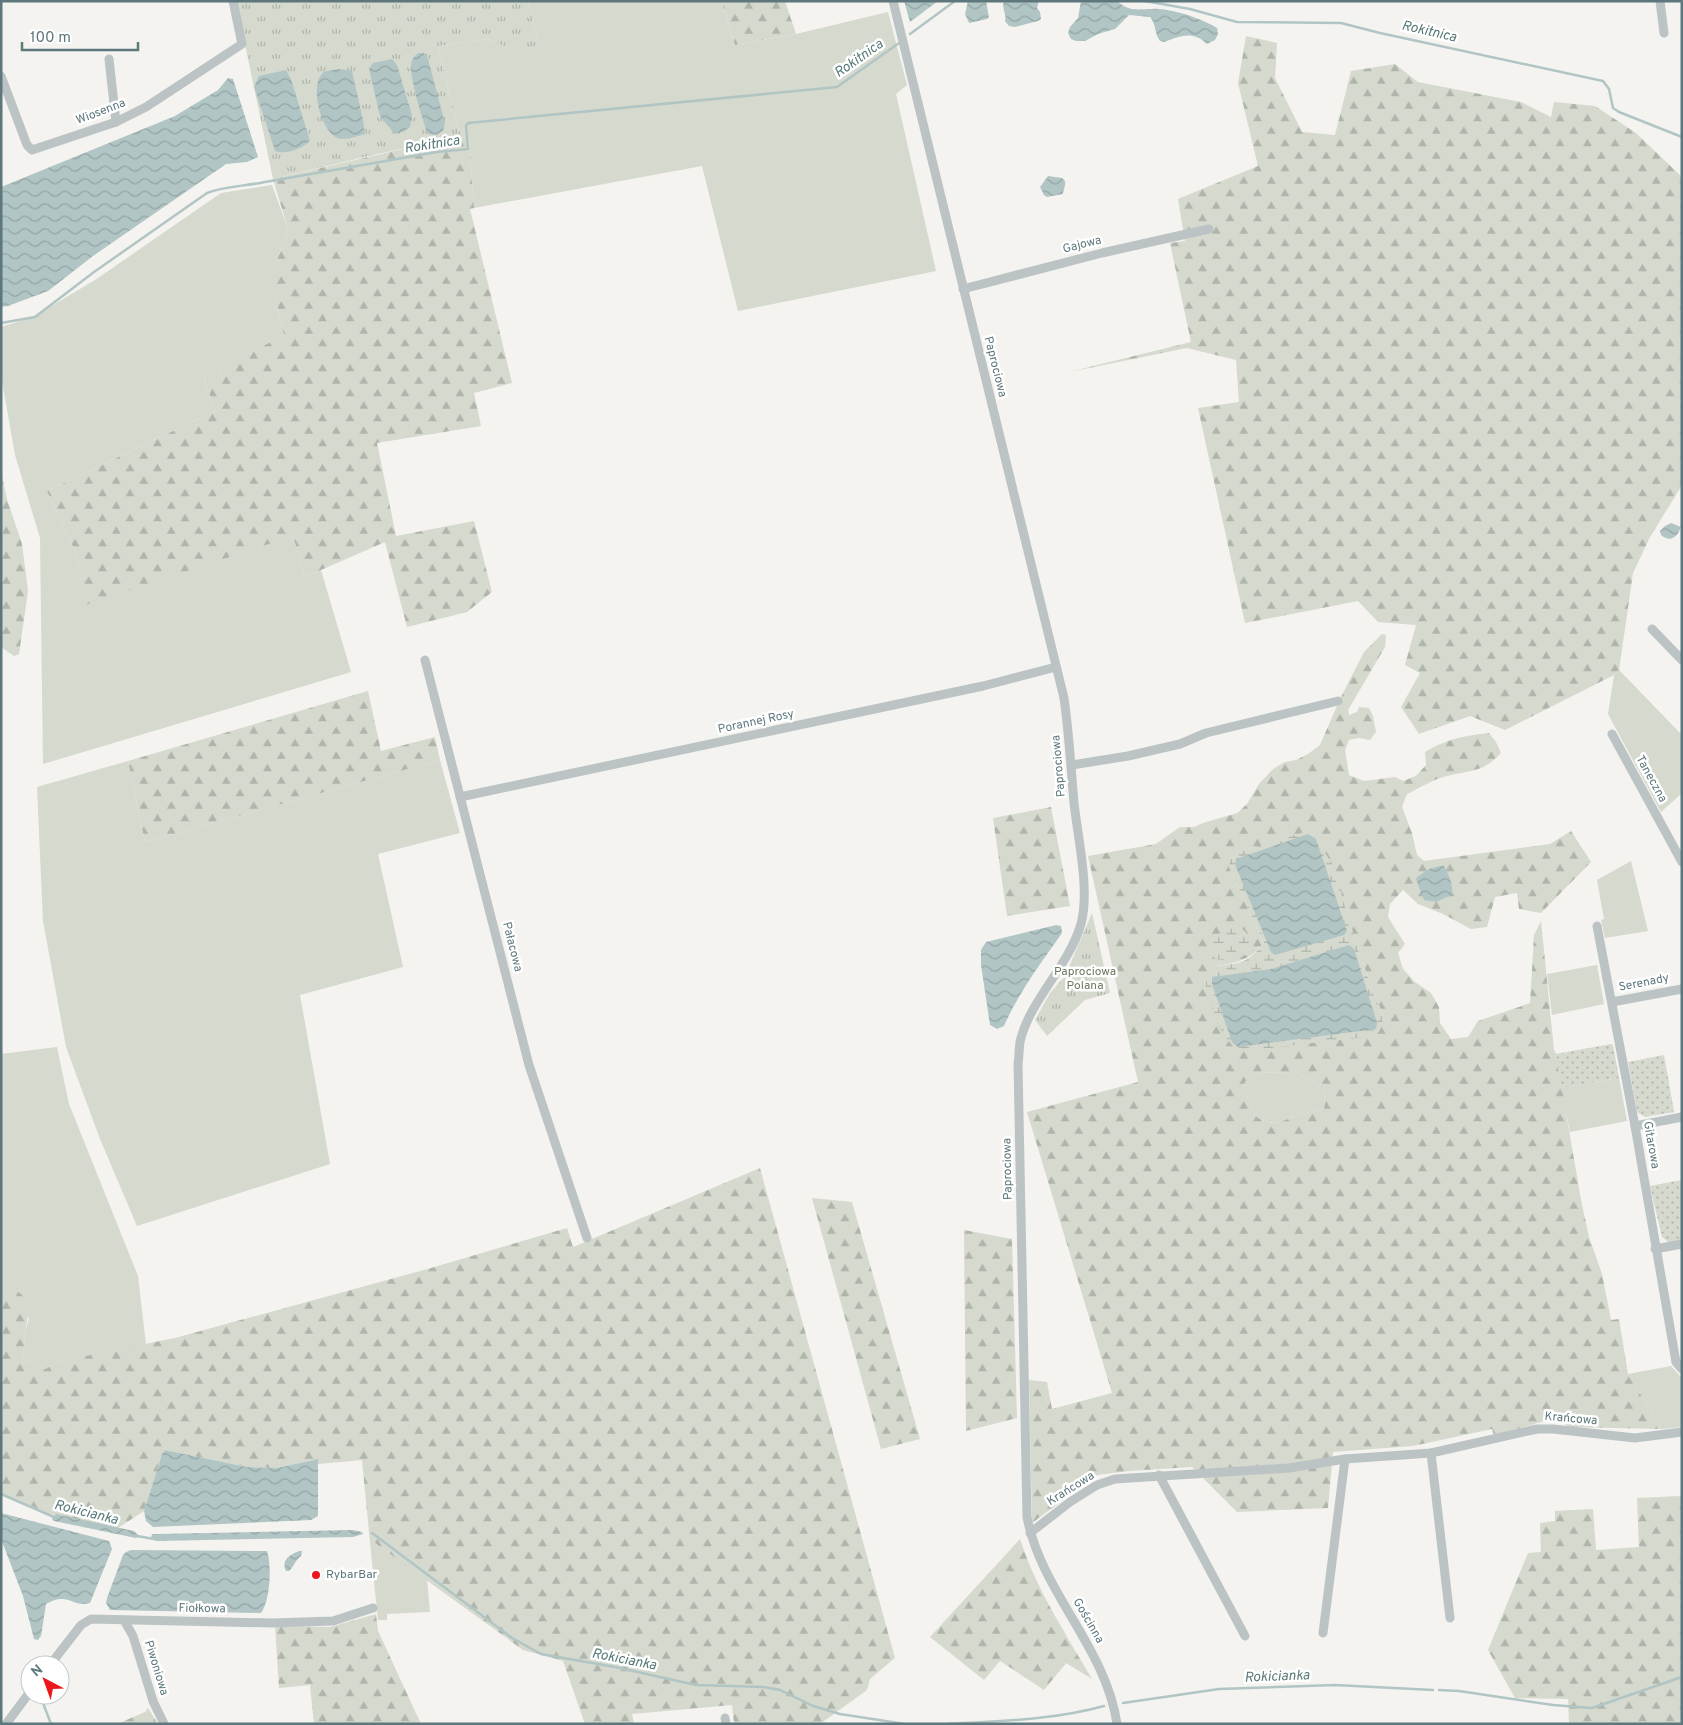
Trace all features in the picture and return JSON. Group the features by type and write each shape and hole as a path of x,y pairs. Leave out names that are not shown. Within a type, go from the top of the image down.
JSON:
{"street":[{"name":"Wiosenna","path":"1,76 26,145 32,150 116,122 146,107 242,44 233,1"},
{"name":"Paprociowa","path":"893,1 1064,698 1084,889 1083,914 1080,925 1072,946 1030,1017 1020,1041 1018,1064 1027,1517 1030,1533"},
{"path":"1660,1 1664,34"},
{"path":"109,58 116,122"},
{"name":"Gajowa","path":"963,289 1102,253 1209,229"},
{"path":"1652,629 1682,660"},
{"name":"Pałacowa","path":"425,660 529,1065 587,1238"},
{"name":"Porannej Rosy","path":"460,797 983,686 1056,667"},
{"path":"1072,765 1128,756 1180,744 1206,733 1338,701"},
{"name":"Taneczna","path":"1612,734 1682,862"},
{"name":"Gitarowa","path":"1597,926 1635,1126 1676,1362 1681,1369"},
{"name":"Serenady","path":"1612,1002 1682,989"},
{"path":"1635,1126 1682,1117"},
{"path":"1655,1249 1682,1244"},
{"name":"Krańcowa","path":"1030,1533 1070,1502 1097,1485 1115,1479 1289,1468 1345,1460 1431,1453 1538,1429 1635,1438 1682,1432"},
{"path":"1431,1453 1450,1618"},
{"path":"1323,1633 1345,1460"},
{"path":"1159,1475 1245,1636"},
{"name":"Gościnna","path":"1030,1533 1039,1557 1097,1663 1108,1687 1117,1724"},
{"name":"Fiołkowa","path":"58,1655 81,1625 91,1619 272,1623 332,1621 374,1608"},
{"name":"Piwoniowa","path":"124,1620 133,1636 153,1701 164,1724"},
{"path":"6,1724 20,1705"}],"green space":[{"path":"236,1 528,1 539,46 533,53 515,51 488,39 438,46 459,131 469,135 273,179"},
{"path":"528,1 722,1 735,45 796,34 888,12 907,85 896,94 936,271 738,311 702,166 474,208 469,135 459,131 438,46 488,39 515,51 539,46"},
{"path":"722,1 785,1 796,34 735,45"},
{"path":"1246,36 1277,43 1275,78 1302,132 1335,135 1351,71 1395,64 1418,82 1521,102 1551,117 1554,102 1595,106 1636,133 1682,177 1682,485 1650,537 1633,573 1619,670 1614,675 1505,730 1470,716 1419,734 1401,707 1420,673 1405,665 1416,625 1378,622 1358,601 1245,623 1198,408 1239,402 1236,360 1187,348 1069,372 1191,342 1170,243 1185,241 1178,199 1258,166 1238,83"},
{"path":"469,135 474,208 470,209 512,383 474,393 481,426 377,443 396,536 474,521 492,592 467,612 407,627 385,542 305,577 293,536 85,605 76,553 47,491 215,411 204,377 284,335 276,300 276,263 288,229 273,179"},
{"path":"272,185 288,229 276,263 276,300 284,335 204,377 215,411 47,491 76,553 85,604 293,536 305,577 321,570 351,672 43,764 40,538 15,455 1,375 1,327 33,317 95,280 221,193"},
{"path":"1,471 7,499 22,544 28,591 19,654 14,656 1,647"},
{"path":"1382,634 1386,635 1385,647 1348,710 1349,715 1357,712 1359,707 1369,708 1373,716 1376,732 1370,740 1359,738 1349,740 1345,750 1349,775 1364,781 1395,777 1403,781 1416,776 1426,765 1425,752 1448,741 1480,734 1489,733 1501,753 1482,767 1442,777 1407,794 1402,807 1412,833 1417,855 1424,861 1550,844 1571,831 1591,862 1541,913 1519,909 1517,893 1495,897 1487,927 1471,929 1443,914 1418,904 1403,890 1390,904 1388,917 1405,944 1398,953 1403,969 1415,982 1431,993 1439,1007 1440,1023 1451,1039 1468,1037 1478,1021 1530,1003 1534,935 1541,921 1554,1050 1589,1237 1602,1274 1611,1320 1619,1319 1628,1374 1662,1429 1568,1427 1558,1417 1494,1436 1492,1429 1413,1446 1333,1452 1328,1508 1237,1512 1192,1467 1097,1475 1032,1523 1029,1380 1047,1382 1052,1409 1112,1393 1027,1112 1138,1082 1088,856 1156,844 1180,827 1194,827 1237,813 1247,804 1259,784 1273,769 1285,762 1296,760 1308,754 1320,745 1340,699 1364,652","holes":["1308,832 1359,953 1383,1016 1217,966 1243,960 1253,954 1264,943 1229,867 1230,860 1239,852","1295,1072 1318,1084 1322,1089 1325,1100 1324,1109 1276,1122 1266,1121 1255,1116 1251,1102 1244,1091 1245,1082 1255,1073"]},
{"path":"1619,670 1682,735 1682,793 1661,812 1608,714 1614,675"},
{"path":"368,691 381,751 435,737 440,760 145,842 128,761"},
{"path":"440,760 460,833 378,854 403,967 300,995 330,1164 137,1226 100,1139 66,1047 43,921 37,787 128,761 145,842"},
{"path":"1051,807 1070,906 1007,916 993,818"},
{"path":"1308,831 1316,839 1333,865 1359,953 1383,1016 1381,1028 1374,1036 1243,1051 1235,1049 1221,1031 1206,991 1206,975 1217,967 1246,960 1264,943 1229,867 1230,860 1239,852"},
{"path":"1631,861 1648,931 1605,938 1601,920 1604,919 1597,880"},
{"name":"Paprociowa Polana","path":"1092,913 1110,993 1085,1000 1047,1036 1035,1020 1050,993 1065,976"},
{"path":"1239,926 1249,936 1252,950 1244,956 1234,959 1214,958 1211,948 1214,938 1226,930"},
{"path":"1597,965 1604,1004 1552,1015 1547,974"},
{"path":"1613,1045 1619,1078 1561,1088 1556,1054"},
{"path":"57,1047 69,1104 138,1276 146,1345 55,1362 46,1369 23,1359 25,1332 29,1318 4,1286 1,1288 1,1054"},
{"path":"1664,1055 1674,1112 1645,1117 1637,1112 1628,1062"},
{"path":"1295,1072 1318,1084 1322,1089 1325,1100 1324,1109 1276,1122 1266,1121 1255,1116 1251,1102 1244,1091 1245,1082 1254,1073"},
{"path":"1619,1078 1627,1121 1570,1132 1561,1088"},
{"path":"760,1168 895,1658 870,1679 867,1690 820,1724 734,1724 732,1705 632,1714 634,1724 585,1724 563,1661 523,1650 375,1543 370,1542 362,1460 318,1464 318,1459 277,1468 247,1467 165,1450 162,1454 144,1511 118,1528 50,1514 1,1493 1,1288 4,1286 20,1293 27,1303 28,1315 23,1359 46,1369 55,1362 175,1338 431,1268 567,1228 573,1247"},
{"path":"1682,1180 1682,1240 1668,1242 1662,1237 1650,1186"},
{"path":"812,1198 852,1202 920,1439 881,1449"},
{"path":"964,1230 1012,1239 1017,1418 966,1431"},
{"path":"1671,1366 1682,1378 1682,1427 1662,1429 1628,1374"},
{"path":"1682,1496 1682,1724 1569,1724 1568,1699 1515,1698 1488,1650 1528,1553 1541,1552 1540,1523 1555,1521 1555,1511 1593,1509 1596,1550 1639,1547 1637,1498"},
{"path":"1020,1539 1034,1576 1092,1679 1066,1663 1044,1690 1000,1661 984,1680 930,1637"},
{"path":"370,1542 375,1543 427,1579 430,1612 387,1614 387,1620 378,1620"},
{"path":"376,1614 378,1631 421,1724 314,1724 310,1685 279,1688 275,1626 330,1627"},
{"path":"148,1708 158,1724 117,1724 145,1712"}],"water":[{"path":"904,1 938,1 910,22"},
{"path":"968,1 986,1 989,17 969,23 965,14"},
{"path":"1004,1 1039,1 1037,8 1041,19 1015,27 1009,26 1005,21"},
{"path":"1081,1 1118,2 1130,9 1159,9 1178,12 1212,25 1217,28 1218,34 1215,40 1207,44 1197,37 1191,36 1181,36 1164,42 1158,38 1150,17 1129,15 1115,29 1098,34 1085,41 1076,41 1071,39 1068,33 1070,27 1078,18"},
{"path":"418,53 424,53 428,59 445,123 443,131 436,135 428,134 411,73 411,63"},
{"path":"392,59 397,65 412,115 410,127 403,132 394,133 380,116 369,69 373,63"},
{"path":"340,69 352,71 365,134 342,139 328,130 319,109 317,97 319,78 324,72"},
{"path":"286,70 291,79 310,141 293,150 279,152 275,151 254,87 259,76"},
{"path":"228,78 233,79 258,157 247,162 226,164 93,256 48,291 1,307 1,187 175,116 218,90"},
{"path":"1048,176 1062,178 1065,181 1063,194 1047,197 1044,195 1040,187"},
{"path":"1671,523 1681,527 1676,536 1668,539 1661,535 1660,531"},
{"path":"1308,834 1316,839 1347,931 1344,935 1275,955 1271,952 1236,867 1236,859"},
{"path":"1444,866 1449,876 1452,895 1436,902 1424,900 1416,879 1429,869"},
{"path":"1056,925 1061,926 1062,933 1023,990 1004,1026 997,1029 990,1025 981,965 981,950 986,942"},
{"path":"1349,945 1354,949 1377,1023 1376,1029 1238,1047 1232,1042 1212,984 1212,977 1271,969"},
{"path":"165,1450 247,1467 277,1468 318,1459 318,1516 311,1520 153,1527 146,1521 144,1511 162,1454"},
{"path":"1,1513 109,1541 112,1549 90,1603 84,1604 60,1599 46,1604 41,1636 38,1640 34,1639 23,1596 1,1539"},
{"path":"56,1514 134,1531 139,1536 136,1538 54,1521 52,1519"},
{"path":"353,1530 363,1534 353,1537 156,1541 151,1538 152,1534"},
{"path":"131,1550 267,1551 269,1557 269,1583 264,1608 261,1613 110,1610 106,1603 107,1598 123,1555"},
{"path":"302,1551 301,1556 289,1571 286,1571 286,1560"}],"waterway":[{"name":"Rokitnica","path":"910,34 955,1"},
{"name":"Rokitnica","path":"1145,1 1190,9 1237,22 1341,23 1603,81 1609,89 1613,108 1682,137"},
{"name":"Rokitnica","path":"1,323 35,317 94,272 207,193 228,187 437,152 468,149 466,126 468,123 837,87 899,43"},
{"name":"Rokicianka","path":"1,1494 54,1517"},
{"name":"Rokicianka","path":"372,1533 512,1638 541,1654 615,1667 696,1685 764,1687 780,1690 813,1706 840,1714 905,1724"},
{"path":"137,1536 154,1539"},
{"name":"Rokicianka","path":"1439,1690 1459,1691 1553,1705 1592,1708 1682,1677"},
{"name":"Rokicianka","path":"1123,1703 1219,1689 1335,1685 1433,1690"},
{"path":"44,1705 51,1724"},
{"name":"Rokicianka","path":"948,1724 1046,1717 1104,1706"}],"place":[{"name":"RybarBar","path":"316,1575"}]}
